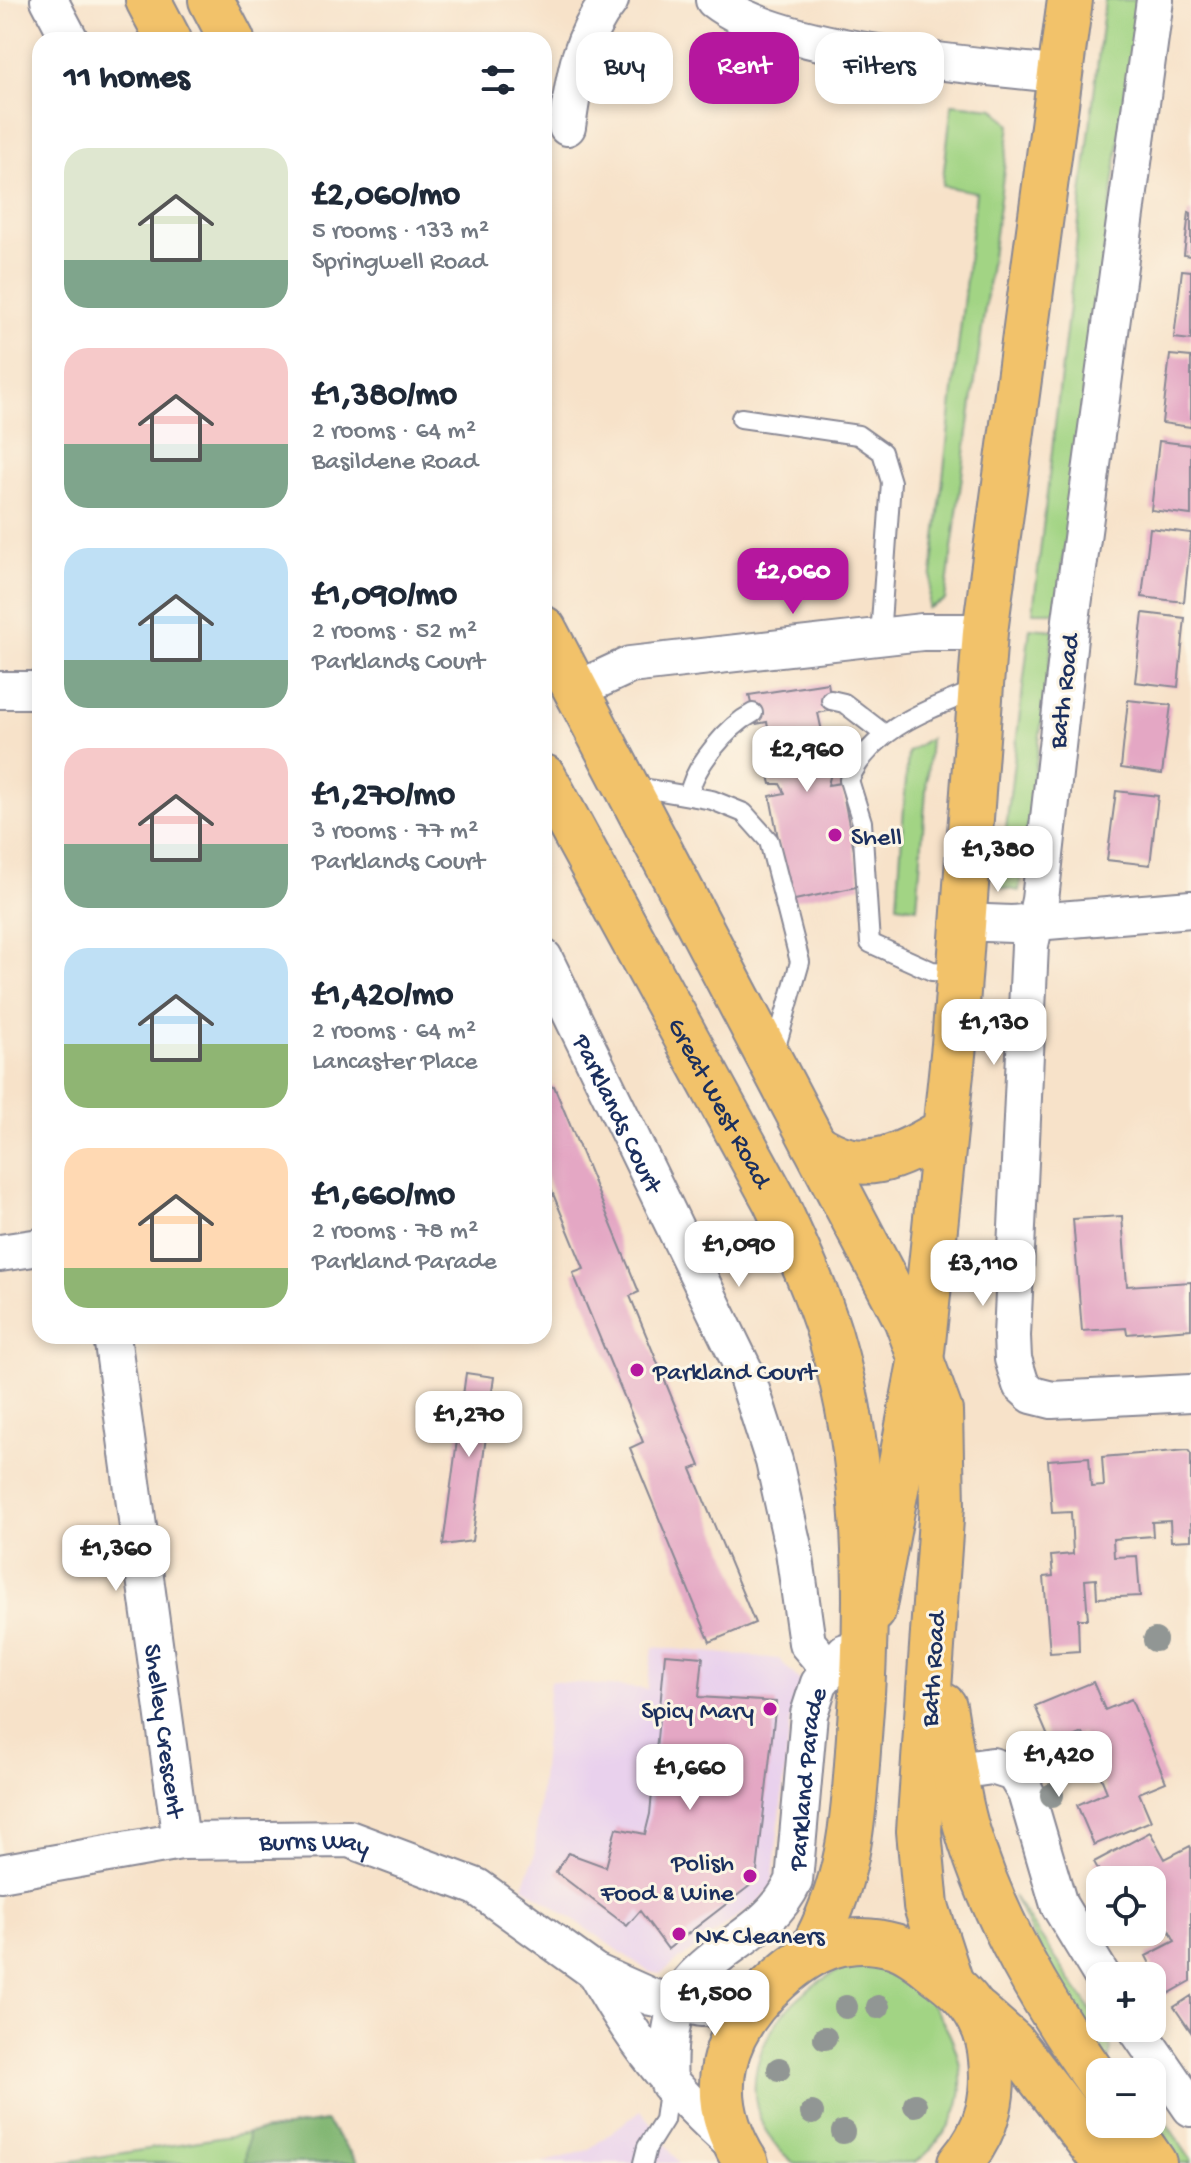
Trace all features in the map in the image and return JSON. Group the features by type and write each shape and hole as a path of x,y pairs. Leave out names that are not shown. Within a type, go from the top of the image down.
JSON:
{"main road":[{"path":"148,0 165,32"},
{"path":"211,0 228,32"},
{"name":"Bath Road","path":"810,1953 830,1916 848,1855 867,1637 889,1538 922,1352 954,1045 985,632 1070,0"},
{"path":"552,644 922,1352"},
{"name":"Great West Road","path":"552,792 775,1201 806,1268 830,1334 857,1451 867,1577 867,1637"},
{"path":"814,1144 830,1156 850,1162 870,1163 912,1149 944,1131"},
{"name":"Bath Road","path":"922,1352 940,1411 942,1505 933,1661 938,1773 920,1868 936,1941 989,2044 992,2094 983,2131 961,2163"},
{"path":"938,1773 1002,1920 1047,2006 1086,2063"},
{"path":"741,2155 724,2104 723,2077 732,2034 753,2005 810,1953 843,1942 879,1942 912,1954 1012,2042 1105,2163"},
{"path":"1137,2138 1154,2163"}],"street":[{"path":"49,0 66,32"},
{"path":"567,127 581,50 591,26 610,0"},
{"path":"714,0 749,20 803,38 1060,75"},
{"name":"Bath Road","path":"1155,0 1030,945 1013,1359 1021,1385 1032,1395 1052,1400 1191,1393"},
{"path":"576,690 630,665 880,637 985,632"},
{"path":"0,690 32,690"},
{"path":"961,922 1035,923 1191,909"},
{"name":"Parklands Court","path":"552,974 746,1374 774,1461 794,1551 807,1643 830,1670"},
{"path":"0,1253 32,1248"},
{"name":"Shelley Crescent","path":"113,1344 181,1841"},
{"name":"Parkland Parade","path":"685,1992 784,1903 794,1881 809,1714 819,1683 842,1655 867,1637"},
{"path":"938,1773 1006,1768 1022,1782 1059,1905 1094,1962"},
{"name":"Burns Way","path":"0,1873 181,1841 349,1839 477,1887 595,1972 651,1997 685,1992 724,2008 753,2005"},
{"name":"Burns Way","path":"595,1972 630,2034 669,2084 741,2155"},
{"path":"669,2084 668,2060 685,1992"},
{"path":"1146,2042 1191,2108"}],"lane":[{"path":"741,418 858,435 882,452 891,482 880,637"},
{"path":"957,973 932,971 870,943 862,822 849,780 859,758 883,733 979,689"},
{"path":"831,700 844,703 883,733"},
{"path":"689,795 691,779 739,721 753,713"},
{"path":"625,784 712,800 744,813 769,841 800,962 772,1063"},
{"path":"643,2163 647,2147 664,2120 669,2084"}],"shaded area":[{"path":"653,1647 779,1659 802,1683 793,1699 772,1886 760,1900 660,1974 650,1972 523,1886 534,1858 550,1681 647,1689"},
{"path":"641,2110 679,2163 542,2163 588,2150"}],"green space":[{"path":"1105,0 1138,0 1056,612 1033,612"},
{"path":"952,104 994,108 1010,125 945,600 928,608 976,192 942,186"},
{"path":"1030,628 1054,630 1019,891 999,887"},
{"path":"930,738 917,908 897,905 908,752"},
{"path":"1013,1896 1086,2003 1086,2039"},
{"path":"869,1961 888,1964 909,1977 939,2015 956,2050 960,2068 958,2105 938,2141 915,2162 794,2163 769,2135 756,2105 756,2074 765,2043 783,2015 807,1990 836,1972"},
{"path":"1087,2042 1108,2042 1109,2058 1095,2058"},
{"path":"326,2121 358,2163 60,2163"},
{"path":"326,2121 358,2163 245,2163 248,2133"},
{"path":"1166,2122 1191,2160 1191,2163 1172,2163 1159,2138 1166,2138"}],"building":[{"path":"1191,213 1191,256 1184,255"},
{"path":"1182,270 1191,271 1191,340 1174,338"},
{"path":"1170,355 1191,357 1191,427 1162,423"},
{"path":"1159,441 1191,445 1191,515 1151,510"},
{"path":"1150,528 1191,533 1184,602 1142,597"},
{"path":"1143,613 1185,618 1178,687 1135,682"},
{"path":"828,683 833,710 818,713 831,773 828,785 841,783 861,886 790,901 770,796 785,793 780,784 771,784 767,767 774,765 767,722 756,724 749,695"},
{"path":"1128,700 1171,705 1162,774 1121,768"},
{"path":"1116,791 1158,796 1150,865 1107,860"},
{"name":"Parkland Court","path":"552,1087 639,1292 630,1296 700,1466 691,1469 755,1623 710,1642 630,1448 643,1442 573,1273 584,1269 552,1191"},
{"path":"1122,1216 1127,1286 1191,1282 1191,1329 1127,1334 1126,1328 1082,1331 1073,1219"},
{"path":"466,1373 494,1377 472,1541 443,1545"},
{"path":"1188,1450 1191,1454 1191,1540 1171,1541 1170,1521 1152,1522 1153,1536 1113,1539 1114,1557 1137,1556 1140,1596 1097,1598 1096,1579 1085,1580 1088,1619 1078,1619 1079,1651 1050,1653 1044,1577 1053,1576 1051,1556 1073,1554 1071,1512 1052,1513 1048,1460 1089,1457 1091,1487 1104,1486 1102,1457"},
{"path":"665,1654 703,1657 699,1697 776,1702 756,1881 668,1949 640,1911 627,1926 556,1872 568,1853 606,1867 616,1828 645,1834 650,1814"},
{"path":"1093,1682 1105,1710 1131,1699 1166,1782 1139,1793 1151,1821 1094,1845 1077,1805 1107,1792 1095,1763 1082,1733 1052,1746 1035,1706"},
{"path":"1150,1832 1165,1859 1190,1846 1191,1981 1166,1995 1166,1962 1149,1962 1146,1956 1175,1941 1166,1924 1166,1866 1096,1866 1094,1862"},
{"path":"1191,1996 1191,2032 1174,2007"}],"place":[{"name":"Shell","path":"835,835"},
{"name":"Parkland Court","path":"637,1370"},
{"name":"Spicy Mary","path":"770,1709"},
{"name":"Polish Food & Wine","path":"750,1876"},
{"name":"NK Cleaners","path":"679,1934"}]}
